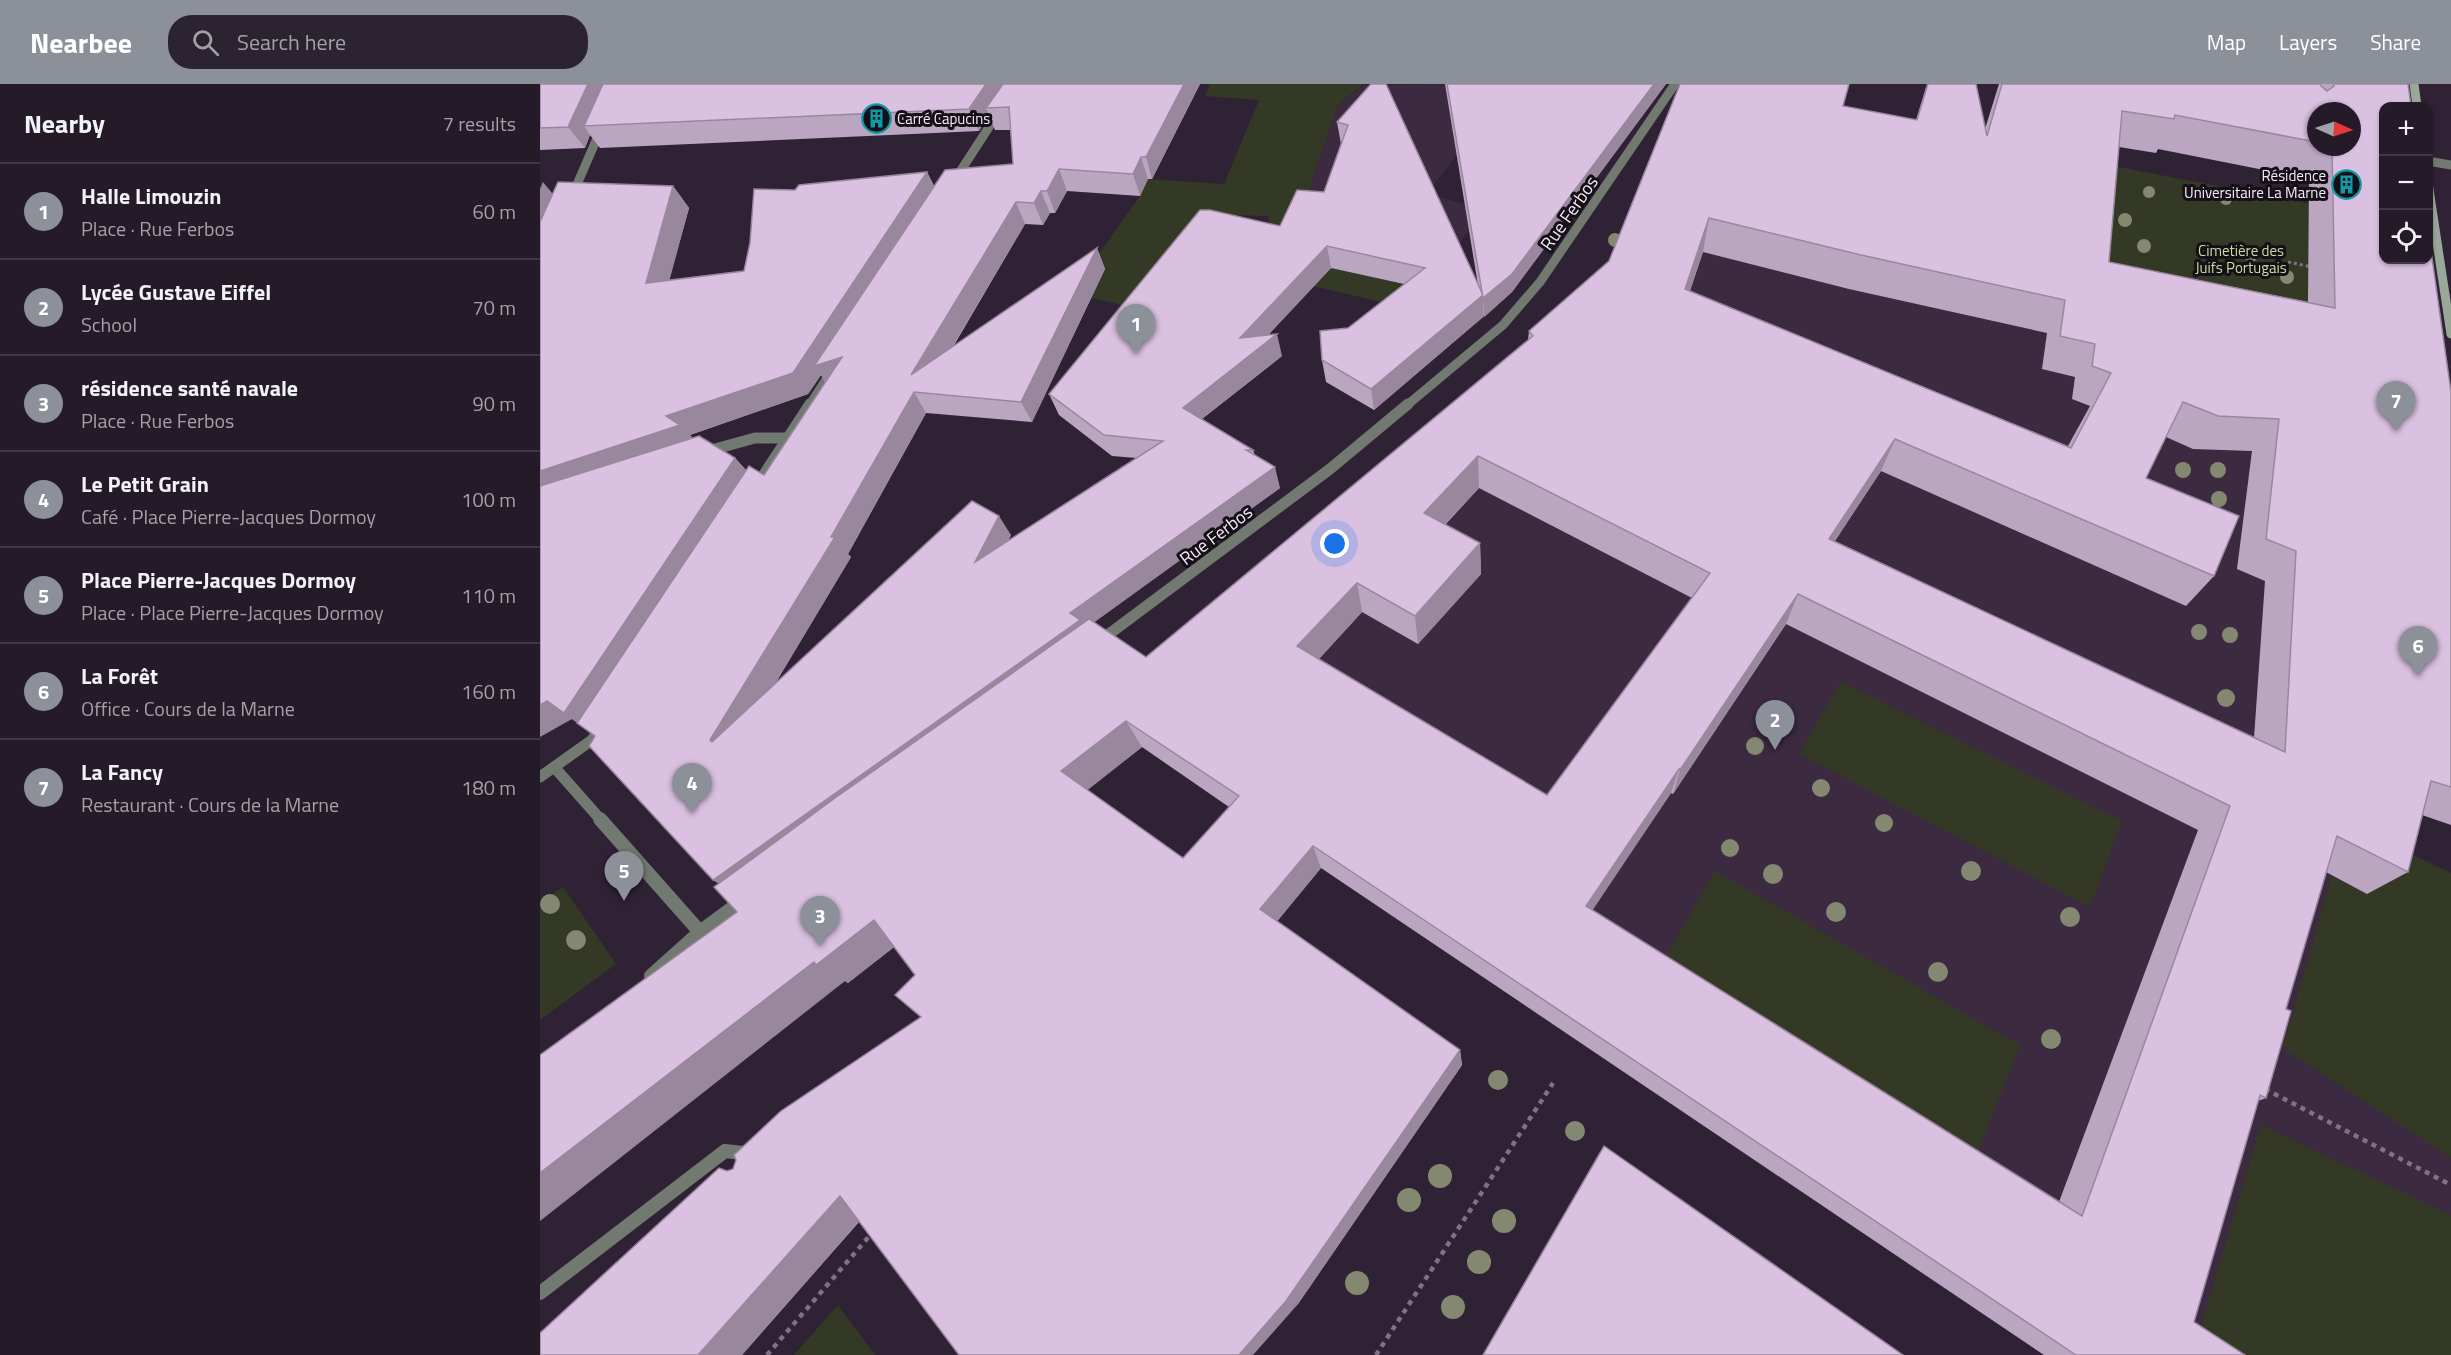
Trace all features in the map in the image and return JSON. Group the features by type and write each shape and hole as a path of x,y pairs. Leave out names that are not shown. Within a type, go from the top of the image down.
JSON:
{"main road":[{"path":"2414,84 2416,102"},
{"path":"2432,210 2451,334"}],"street":[{"path":"946,193 1017,84"},
{"name":"Rue Ferbos","path":"1092,647 1330,470 1503,325 1540,282 1586,220 1675,84"},
{"path":"567,207 603,124"},
{"path":"2433,162 2451,165"},
{"path":"748,499 837,362"},
{"path":"694,455 750,437 770,435 788,438"},
{"path":"540,777 592,740 605,720"},
{"path":"555,768 700,932"},
{"path":"638,986 700,932 757,891"},
{"path":"540,1293 725,1151 752,1154 759,1162"}],"path":[{"path":"2288,262 2320,268"},
{"path":"1376,1355 1554,1083"},
{"path":"2259,1086 2451,1185"},
{"path":"767,1355 878,1226"}],"shaded area":[{"path":"1569,84 1500,98 1427,194 1492,211 1475,234 1467,232 1451,256 1408,245 1381,279 1326,267 1309,190 1338,105 1364,85"},
{"path":"1643,200 2308,341 2280,791 2451,873 2451,1355 2044,1355 1506,991 1160,684 1605,295"}],"green space":[{"path":"1210,84 1364,84 1338,105 1309,190 1326,266 1498,306 1476,324 1313,286 1267,237 1269,216 1234,215 1207,230 1234,332 1071,293 1140,196 1148,179 1224,184 1259,100 1205,96"},
{"name":"Cimetière des Juifs Portugais","path":"2103,164 2311,204 2308,341 2090,296"},
{"path":"1841,681 2122,821 2090,907 1799,754"},
{"path":"2381,840 2451,873 2451,1158 2283,1048 2332,875"},
{"path":"1715,871 2020,1045 1978,1153 1663,961"},
{"path":"563,887 616,964 540,1020 540,903"},
{"path":"2261,1125 2451,1215 2451,1355 2203,1355 2194,1349"},
{"path":"838,1305 875,1355 794,1355"}],"building":[{"path":"540,84 588,84 568,127 540,128"},
{"path":"603,84 986,84 969,109 584,126"},
{"path":"1003,84 1184,84 1146,157 1141,157 1133,174 1059,169 1047,191 1041,191 1034,203 1016,202 911,375 1097,248 1021,402 914,392 831,537 835,537 710,740 712,742 972,501 999,516 975,562 1163,441 1104,435 1049,394 1200,210 1210,210 1280,226 1297,190 1324,192 1348,125 1337,122 1371,84 1386,84 1483,295 1371,389 1322,360 1320,331 1348,328 1425,268 1327,246 1240,338 1277,334 1183,408 1253,450 1246,450 1275,467 1070,613 1080,620 713,880 589,746 595,736 577,723 749,466 764,475 842,357 814,366 945,170 1013,164 1009,107 986,108"},
{"path":"1447,84 1654,84 1512,274 1483,298"},
{"path":"1680,84 1849,84 1843,106 1917,120 1928,84 1976,84 1987,136 2002,84 2320,84 2327,91 2334,86 2333,84 2408,84 2410,102 2379,102 2379,264 2433,264 2451,392 2451,787 2431,781 2408,872 2337,836 2286,1009 2291,1011 2266,1098 2260,1095 2194,1322 2245,1355 2076,1355 1313,846 1260,909 1460,1050 1286,1301 1239,1355 959,1355 840,1196 698,1355 540,1355 540,1333 719,1168 727,1171 733,1169 736,1160 734,1155 781,1111 921,1017 895,995 915,975 874,920 816,965 814,962 540,1173 540,1055 737,912 714,887 835,798 1089,619 1146,657 1533,336 1529,331 1609,261","holes":["2307,102 2361,102 2361,156 2332,156 2335,308 2109,262 2122,111 2174,119 2175,115 2307,140","1709,218 1861,255 2065,300 2060,336 2095,344 2092,366 2111,373 2071,448 1685,289","2183,402 2218,416 2279,419 2266,539 2296,551 2285,752 1829,539 1895,439 2214,576 2239,516 2146,478","1478,456 1710,573 1547,795 1297,646 1357,583 1415,616 1480,543 1424,513","1798,594 2230,806 2082,1216 1586,906","1126,721 1239,796 1183,858 1061,771"]},
{"path":"927,172 793,373 666,416 680,425 540,471 540,222 558,182 673,186 646,283 744,271 750,243 754,189 795,190 799,185"},
{"path":"699,436 735,458 564,713 547,701 540,705 540,486"},
{"path":"1604,1146 1903,1355 1483,1355"}],"place":[{"name":"Carré Capucins","path":"876,118"},
{"name":"Résidence Universitaire La Marne","path":"2347,184"},
{"name":"Halle Limouzin","path":"1136,354"},
{"name":"La Fancy","path":"2396,431"},
{"name":"La Forêt","path":"2418,676"},
{"name":"Lycée Gustave Eiffel","path":"1775,750"},
{"name":"Le Petit Grain","path":"692,813"},
{"name":"Place Pierre-Jacques Dormoy","path":"624,901"},
{"name":"résidence santé navale","path":"820,946"}]}
